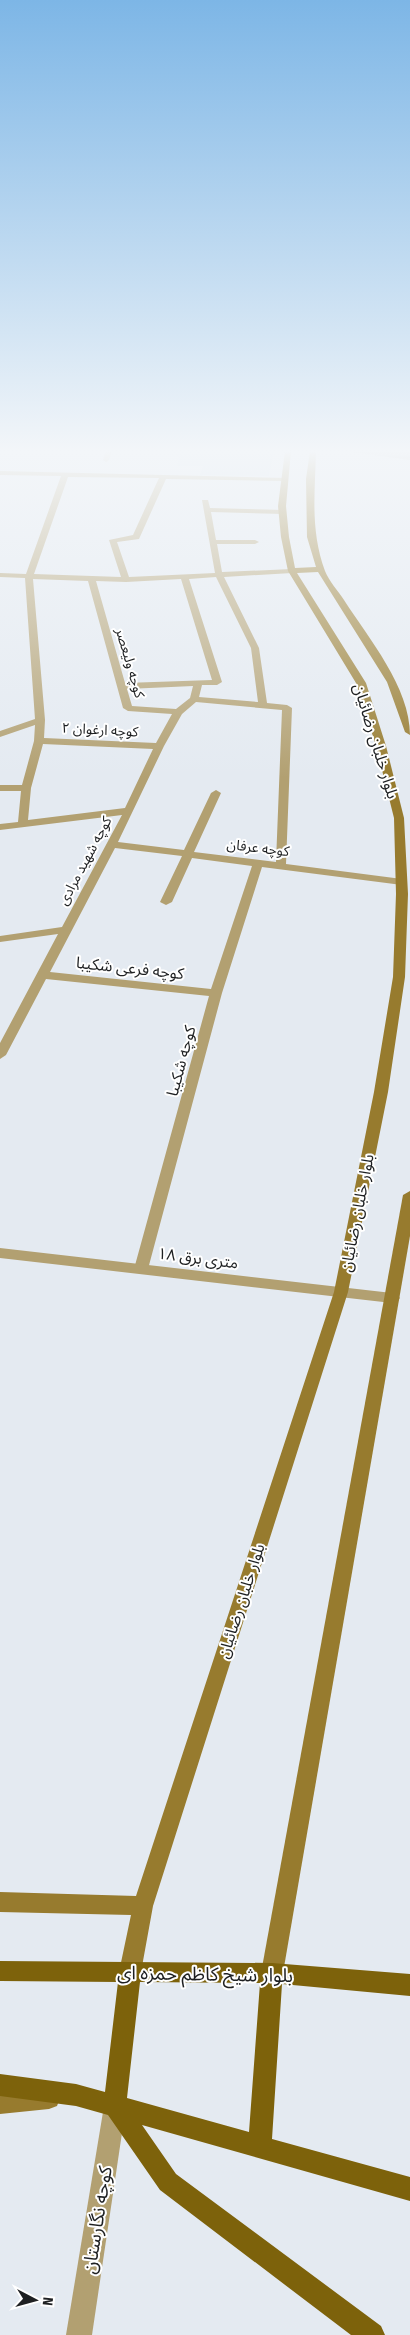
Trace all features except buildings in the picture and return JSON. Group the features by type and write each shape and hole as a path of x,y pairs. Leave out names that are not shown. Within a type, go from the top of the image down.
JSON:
{"main road":[{"name":"بلوار خلبان رضائیان","path":"130,1972 143,1906 341,1292 381,1092 399,977 402,882 398,818 381,746 361,683 292,571 290,560"},
{"name":"بلوار خلبان رضائیان","path":"317,560 320,570 392,682 410,732"},
{"path":"292,571 320,570"},
{"path":"260,2146 272,1973 410,1195"},
{"path":"0,1902 143,1906"},
{"name":"بلوار شیخ کاظم حمزه ای","path":"0,1971 272,1973 410,1985"},
{"path":"130,1972 115,2106 168,2182 372,2335"},
{"path":"0,2085 76,2095 410,2189"},
{"path":"0,2103 76,2095"}],"street":[{"path":"23,823 26,788 39,741 40,720 29,576 35,560"},
{"path":"119,560 126,580"},
{"path":"217,560 220,575 254,648 264,706"},
{"path":"0,575 126,580 292,571"},
{"path":"122,686 217,682 184,577"},
{"name":"کوچه ولیعصر","path":"91,578 128,708 178,712"},
{"path":"198,684 194,699 287,708 281,866"},
{"name":"کوچه شهید مرادی","path":"0,1055 128,811 159,746 178,712 194,699"},
{"path":"2,731 40,720"},
{"name":"کوچه ارغوان ۲","path":"39,741 159,746"},
{"path":"0,788 26,788"},
{"path":"166,902 216,793"},
{"path":"0,827 128,811"},
{"name":"کوچه عرفان","path":"111,844 402,882"},
{"name":"کوچه شکیبا","path":"141,1269 216,993 258,863"},
{"path":"0,939 65,930"},
{"name":"کوچه فرعی شکیبا","path":"41,976 216,993"},
{"name":"۱۸ متری برق","path":"0,1253 392,1298"},
{"name":"کوچه نگارستان","path":"79,2335 115,2106"}]}
